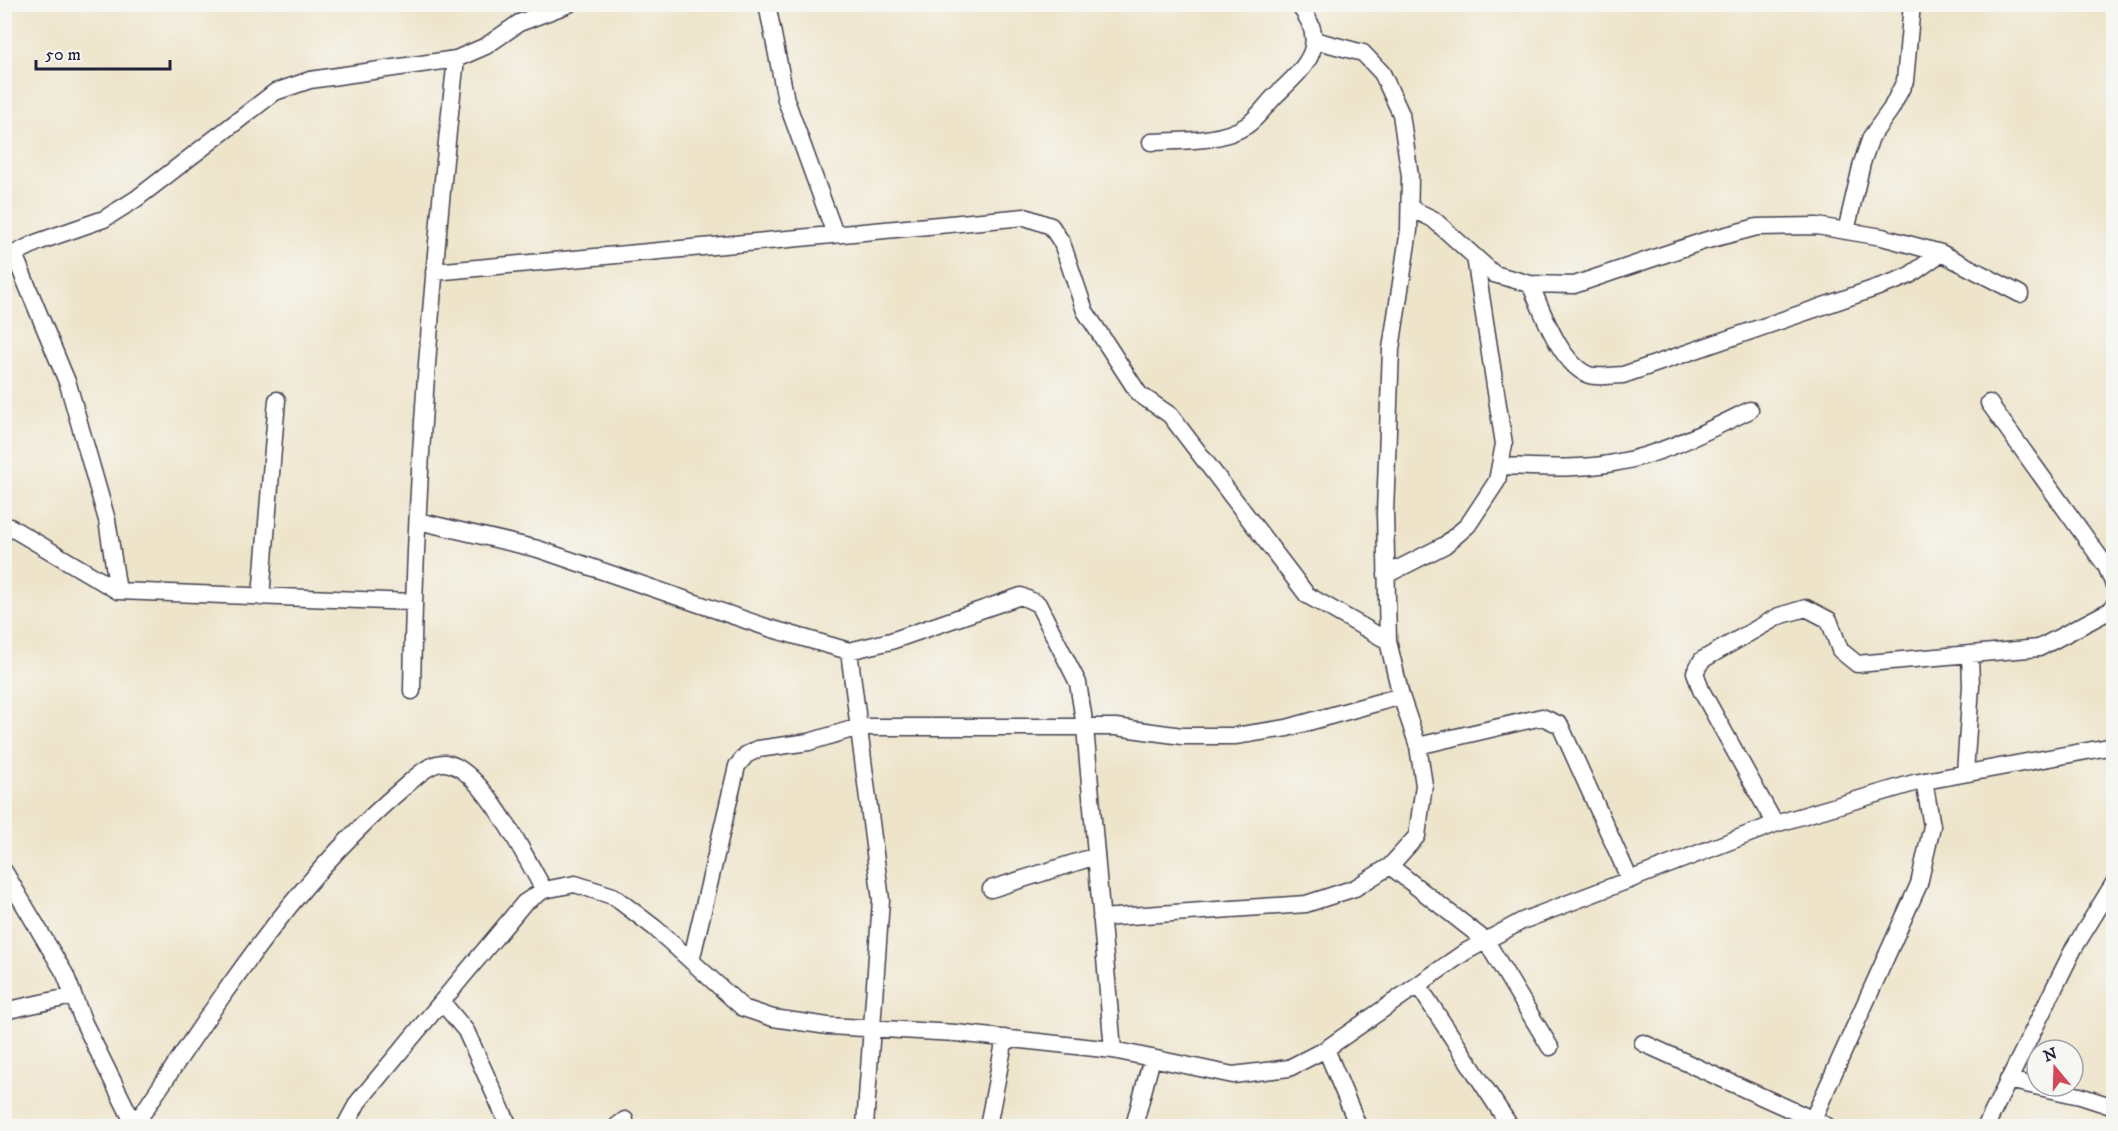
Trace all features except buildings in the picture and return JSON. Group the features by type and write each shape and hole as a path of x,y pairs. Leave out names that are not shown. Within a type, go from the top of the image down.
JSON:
{"street":[{"path":"118,591 107,520 68,384 9,256 38,242 112,214 136,199 275,92 310,80 456,59 486,46 519,23 569,4"},
{"path":"766,4 786,100 835,234"},
{"path":"1151,142 1208,139 1246,126 1310,61 1314,40 1308,16 1298,4"},
{"path":"1846,231 1862,163 1871,137 1891,109 1905,81 1912,4"},
{"path":"1101,918 1306,904 1354,888 1390,866 1417,836 1424,785 1418,747 1401,696 1388,641 1385,513 1390,349 1409,230 1410,176 1401,114 1382,73 1363,53 1314,40"},
{"path":"412,690 413,602 434,272 456,59"},
{"path":"1410,207 1434,219 1494,274 1530,284 1574,285 1704,241 1757,227 1817,226 1882,237 1941,253 2020,294"},
{"path":"434,272 1025,217 1051,225 1062,243 1085,311 1139,394 1170,415 1307,595 1388,641"},
{"path":"1530,284 1556,341 1572,362 1590,375 1623,375 1896,281 1910,275 1941,253"},
{"path":"1386,575 1445,545 1468,525 1497,481 1504,444 1475,257"},
{"path":"261,597 277,400"},
{"path":"1989,403 2106,566 2114,585"},
{"path":"1500,466 1567,468 1615,463 1674,446 1750,410"},
{"path":"418,520 538,549 770,628 849,651 891,641 1021,596 1038,604 1078,683 1085,727 1113,1050"},
{"path":"10,527 118,591 413,602"},
{"path":"1775,824 1701,690 1695,672 1702,660 1779,616 1806,608 1829,620 1839,650 1857,664 2039,648 2111,610 2114,605"},
{"path":"849,651 881,900 865,1126"},
{"path":"1965,773 1971,686 1970,654"},
{"path":"691,961 737,765 746,755 758,749 809,742 859,727 1116,727 1182,736 1235,736 1287,728 1401,696"},
{"path":"1418,747 1542,717 1560,725 1630,880"},
{"path":"345,1126 358,1102 524,903 544,890 575,884 613,896 691,961 742,1008 773,1018 1005,1038 1113,1050 1233,1075 1289,1068 1326,1049 1418,985 1486,941 1522,921 1775,824 1924,781 2114,746"},
{"path":"4,871 65,974 84,1023 134,1126 204,1023 282,917 363,822 421,773 434,765 446,763 458,769 480,787 504,819 544,890"},
{"path":"1643,1043 1820,1123 1919,884 1932,826 1924,781"},
{"path":"991,889 1096,856"},
{"path":"1390,866 1486,941 1550,1047"},
{"path":"1986,1126 2074,948 2114,883"},
{"path":"1418,985 1510,1126"},
{"path":"4,1011 73,996"},
{"path":"442,1002 466,1031 509,1126"},
{"path":"988,1126 1005,1038"},
{"path":"1326,1049 1358,1126"},
{"path":"1134,1126 1152,1058"},
{"path":"2008,1080 2080,1096 2114,1107"}]}
